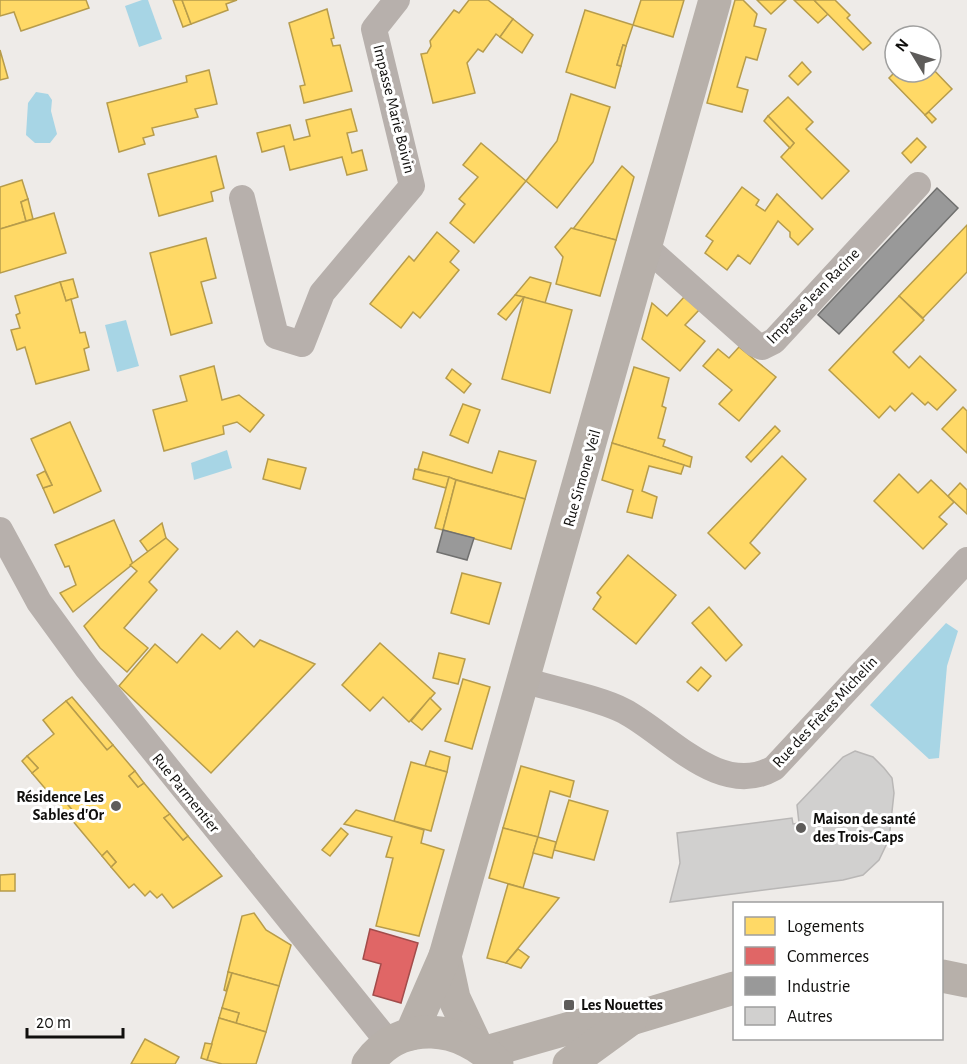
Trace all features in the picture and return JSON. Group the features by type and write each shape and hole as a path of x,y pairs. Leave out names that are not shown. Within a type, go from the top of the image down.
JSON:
{"main road":[{"name":"Rue Simone Veil","path":"389,1047 445,956 647,248 715,0"},
{"name":"Rue Simone Veil","path":"445,956 454,998 486,1053"},
{"path":"943,976 967,981"},
{"path":"389,1047 433,1031 455,1034 486,1053 584,1024 631,1019 733,989"},
{"path":"569,1064 631,1019"}],"street":[{"name":"Impasse Marie Boivin","path":"242,198 276,336 302,344 322,293 412,186 374,29 397,0"},
{"name":"Impasse Jean Racine","path":"647,248 754,344 762,347 774,341 918,185"},
{"name":"Rue Parmentier","path":"0,530 39,602 87,668 389,1047"},
{"name":"Rue des Frères Michelin","path":"523,680 623,710 687,756 736,777 763,775 774,768 967,560"}],"water":[{"path":"148,0 162,39 139,47 125,6"},
{"path":"36,92 48,94 52,100 51,111 57,134 50,143 35,143 26,135 28,103"},
{"path":"126,320 139,366 117,372 105,325"},
{"path":"227,450 232,468 194,480 191,463"},
{"path":"946,623 958,631 947,666 939,758 929,759 870,705"}],"building: Logements":[{"path":"0,0 86,0 89,8 21,31 14,12 0,16"},
{"path":"173,0 182,0 191,24 183,27"},
{"path":"182,0 237,0 226,4 228,10 191,24"},
{"path":"469,0 488,0 513,19 500,37 496,34 483,52 478,49 467,63 475,93 433,103 421,54 427,53 431,46 430,41 454,10 459,13"},
{"path":"641,0 684,0 673,37 633,25"},
{"path":"735,0 743,0 757,14 754,26 766,29 757,60 746,57 737,87 748,90 742,112 707,103"},
{"path":"757,0 786,0 771,14"},
{"path":"794,0 814,0 828,14 818,23"},
{"path":"814,0 835,0 850,15 847,18 871,43 863,50"},
{"path":"327,9 334,38 331,39 333,46 340,45 352,91 304,103 300,86 305,85 289,23"},
{"path":"585,10 633,25 626,46 623,45 617,65 621,66 615,88 566,72"},
{"path":"513,19 533,35 522,53 500,37"},
{"path":"623,45 626,46 621,66 617,65"},
{"path":"0,50 8,78 0,80"},
{"path":"802,62 811,72 798,85 789,76"},
{"path":"209,70 217,104 195,109 198,117 152,128 154,135 143,138 145,144 119,152 107,103 187,82 186,76"},
{"path":"943,80 952,89 925,115 895,84 943,84"},
{"path":"571,94 610,107 593,162 557,208 526,181 557,141"},
{"path":"788,97 813,122 806,129 849,171 822,199 781,157 794,143 768,116"},
{"path":"351,109 357,131 347,133 352,153 362,150 367,170 347,175 342,157 290,170 284,146 262,152 257,133 290,125 294,140 310,136 306,120"},
{"path":"929,112 936,119 932,123 925,115"},
{"path":"768,116 794,143 790,148 764,121"},
{"path":"917,138 926,147 911,163 902,153"},
{"path":"481,143 526,181 474,243 450,223 465,204 459,199 478,177 463,165"},
{"path":"216,156 224,188 211,192 213,201 159,216 148,174"},
{"path":"622,166 634,177 616,240 573,229"},
{"path":"22,180 28,199 21,202 26,221 0,229 0,187"},
{"path":"742,187 759,200 756,205 765,211 777,194 813,229 798,245 790,237 790,232 778,221 750,264 738,255 727,270 705,253 713,241 706,236"},
{"path":"28,199 33,219 26,221 21,202"},
{"path":"54,213 66,253 0,273 0,229"},
{"path":"967,225 967,272 923,318 899,296"},
{"path":"571,228 616,240 600,296 556,284 563,257 555,247"},
{"path":"437,232 459,251 450,262 459,270 420,318 413,312 401,328 370,304 409,256 414,261"},
{"path":"206,238 216,278 201,282 212,323 171,335 150,253"},
{"path":"530,277 551,283 545,303 515,295"},
{"path":"73,279 78,297 66,301 60,282"},
{"path":"60,282 66,301 71,299 80,333 85,332 89,347 84,349 89,370 36,384 25,347 17,350 11,330 20,328 16,315 20,313 15,296"},
{"path":"515,295 524,297 506,320 498,314"},
{"path":"899,296 924,320 893,352 909,368 920,356 956,390 937,410 928,402 925,405 912,393 895,411 890,406 879,418 829,370"},
{"path":"524,297 572,310 550,393 502,379"},
{"path":"684,297 699,310 685,325 705,341 680,371 642,339 652,303 667,316"},
{"path":"739,347 776,377 739,421 719,404 732,390 703,366 718,349 729,358"},
{"path":"214,366 222,400 239,395 264,415 250,432 237,422 223,426 224,434 164,451 153,410 187,401 180,376"},
{"path":"634,367 669,378 662,406 666,408 658,438 665,440 663,446 692,457 690,467 612,443"},
{"path":"452,369 471,384 464,393 446,378"},
{"path":"463,404 480,410 468,443 450,435"},
{"path":"963,407 967,411 967,453 942,429"},
{"path":"70,422 101,491 54,513 43,488 52,485 31,439"},
{"path":"775,426 780,431 751,462 746,457"},
{"path":"612,443 684,465 681,474 649,466 642,491 657,497 652,518 627,512 633,490 602,480"},
{"path":"499,451 536,461 525,499 418,469 423,452 492,473"},
{"path":"782,456 806,479 750,543 760,553 745,569 708,533"},
{"path":"268,459 306,468 300,489 263,479"},
{"path":"415,469 449,477 446,488 413,479"},
{"path":"45,471 52,485 43,488 37,475"},
{"path":"899,474 918,493 931,480 954,502 939,517 947,524 923,549 874,501"},
{"path":"449,477 456,480 443,530 435,528"},
{"path":"456,480 525,499 511,549 443,530"},
{"path":"960,483 967,490 967,514 948,496"},
{"path":"114,520 133,564 73,612 60,593 76,585 69,566 65,567 55,545"},
{"path":"162,523 166,538 148,552 140,541"},
{"path":"166,538 178,549 149,582 157,590 124,628 148,648 127,672 100,648 84,626 137,571 130,565"},
{"path":"628,555 676,595 636,644 593,609 601,597 597,593"},
{"path":"462,573 501,583 489,624 451,613"},
{"path":"709,607 742,645 726,661 692,623"},
{"path":"237,631 254,647 260,640 315,664 211,773 119,686 155,644 177,663 202,634 220,649"},
{"path":"380,643 435,693 409,722 383,697 370,711 342,685"},
{"path":"439,653 465,659 458,684 433,678"},
{"path":"701,667 711,676 698,691 687,682"},
{"path":"463,679 490,687 472,749 445,741"},
{"path":"72,697 113,745 107,750 66,701"},
{"path":"430,698 441,709 422,730 411,721"},
{"name":"Résidence Les Sables d'Or","path":"66,701 107,750 113,745 135,771 129,776 138,787 144,783 170,814 164,818 183,840 188,836 222,876 173,908 162,894 157,898 150,891 145,896 134,884 129,888 111,867 116,862 107,851 102,856 72,820 77,816 59,794 54,799 32,773 38,768 27,756 54,734 43,720"},
{"path":"430,751 450,757 447,772 425,766"},
{"path":"27,756 38,768 32,773 22,761"},
{"path":"411,762 447,772 431,831 394,821"},
{"path":"521,766 574,781 570,797 550,791 538,837 503,828"},
{"path":"135,771 144,783 138,787 129,776"},
{"path":"59,794 77,816 72,820 54,799"},
{"path":"569,800 608,811 594,860 554,850"},
{"path":"356,810 424,830 421,843 444,850 419,936 376,926 393,858 386,857 392,837 344,824"},
{"path":"170,814 188,836 183,840 164,818"},
{"path":"341,828 348,834 330,856 322,850"},
{"path":"503,828 538,837 523,888 489,878"},
{"path":"538,837 556,842 552,858 533,853"},
{"path":"107,851 116,862 111,867 102,856"},
{"path":"15,874 15,891 0,891 0,875"},
{"path":"508,884 559,898 506,963 487,958"},
{"path":"254,913 266,930 291,945 279,986 228,972 242,916"},
{"path":"518,949 529,957 521,968 506,963"},
{"path":"228,972 232,973 226,991 224,990"},
{"path":"232,973 279,986 266,1032 236,1023 239,1013 222,1008"},
{"path":"222,1008 239,1013 236,1023 219,1018"},
{"path":"219,1018 266,1032 256,1064 222,1064 207,1060"},
{"path":"145,1039 179,1057 175,1064 131,1064"},
{"path":"205,1043 212,1044 207,1060 201,1058"}],"building: Commerces":[{"path":"370,929 418,943 401,1003 373,995 381,964 363,959"}],"building: Industrie":[{"path":"937,188 958,208 839,334 818,315"},
{"path":"443,530 474,538 467,560 437,552"}],"building: Autres":[{"name":"Maison de santé des Trois-Caps","path":"855,751 873,757 884,768 892,778 894,793 889,839 879,860 863,875 843,880 670,902 680,863 677,833 792,818 793,824 799,823 797,805 843,757"}],"place":[{"name":"Résidence Les Sables d'Or","path":"116,806"},
{"name":"Maison de santé des Trois-Caps","path":"801,828"},
{"name":"Les Nouettes","path":"569,1005"}]}
